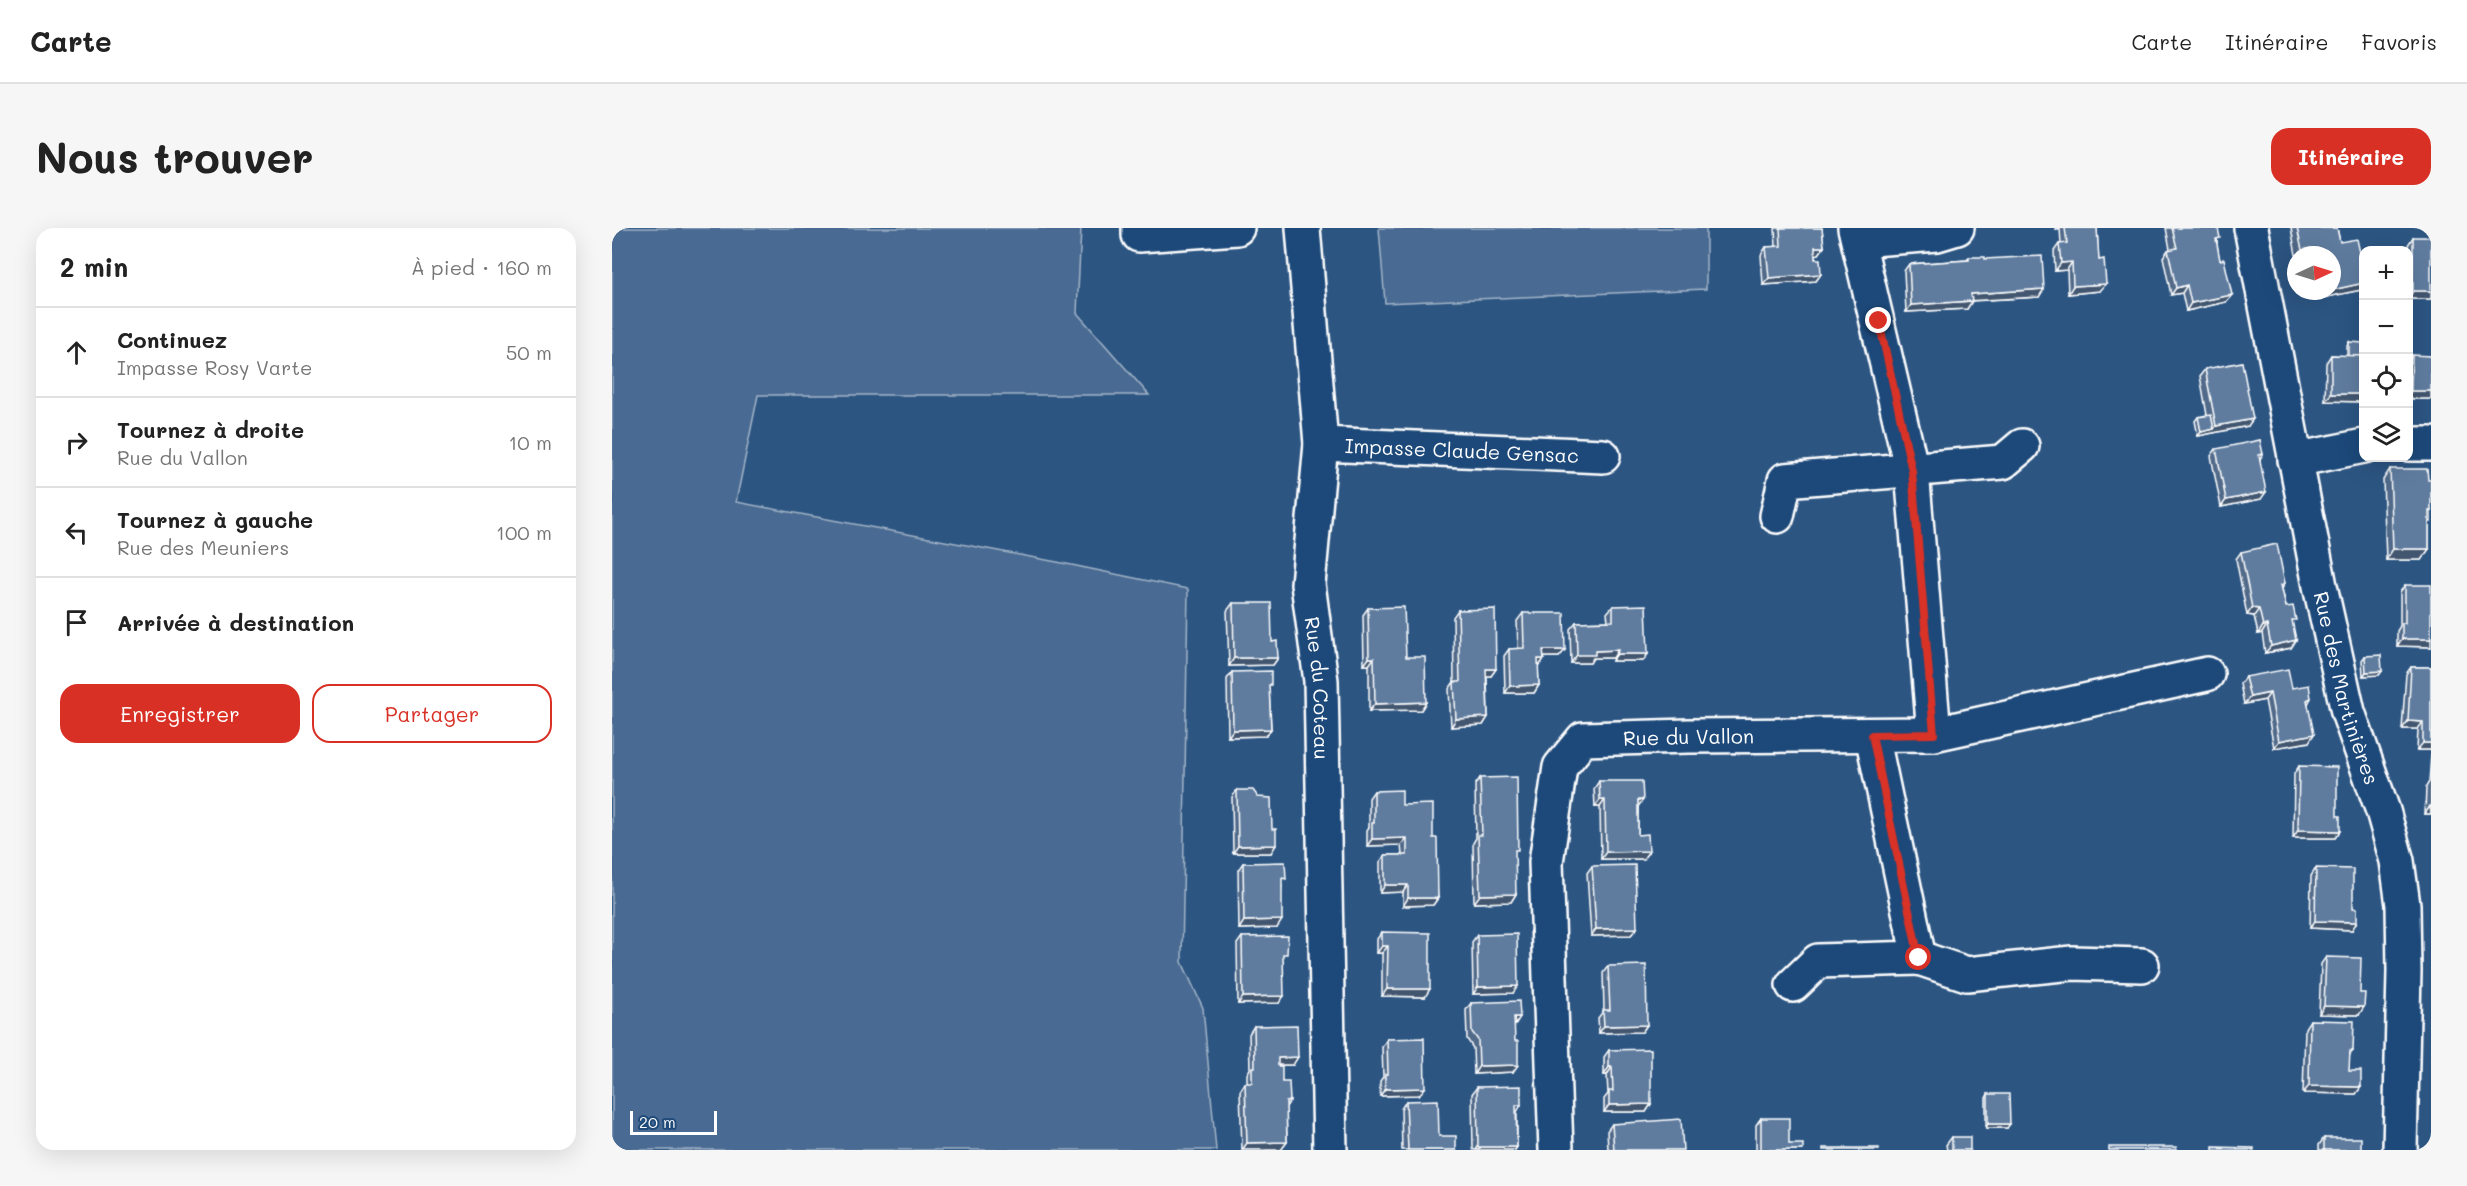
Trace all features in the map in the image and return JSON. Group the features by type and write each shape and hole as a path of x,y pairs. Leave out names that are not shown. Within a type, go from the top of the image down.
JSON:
{"street":[{"path":"1139,228 1139,235 1237,228"},
{"name":"Rue du Coteau","path":"1303,228 1321,444 1308,584 1321,681 1330,1150"},
{"path":"1934,734 1912,471 1857,234 1937,234 1957,228"},
{"name":"Rue des Martinières","path":"2251,228 2295,460 2348,712 2383,812 2397,861 2403,905 2417,972 2400,1150"},
{"name":"Impasse Claude Gensac","path":"1321,444 1603,456"},
{"path":"2413,444 2431,444"},
{"path":"1777,516 1785,480 2003,462 2022,446"},
{"path":"2295,460 2359,448"},
{"name":"Rue du Vallon","path":"1556,1150 1546,862 1560,767 1583,739 1934,734 2207,674"},
{"path":"1872,735 1919,958"},
{"path":"1793,985 1818,961 1919,958 1967,974 2072,963 2142,965"}],"shaded area":[{"path":"612,228 1081,228 1077,313 1149,395 758,395 736,502 1188,589 1182,962 1203,1008 1216,1150 612,1150"},
{"path":"1379,228 1706,228 1706,289 1385,303"}],"building":[{"path":"1780,228 1822,228 1824,247 1815,247 1815,259 1820,259 1821,274 1769,278 1766,247 1781,246"},
{"path":"2065,228 2097,228 2099,260 2104,259 2106,284 2073,286 2072,262 2061,263 2059,244 2067,243"},
{"path":"2172,228 2218,228 2220,238 2216,239 2220,260 2224,259 2232,295 2191,303 2187,285 2176,288 2168,250 2177,248"},
{"path":"2297,228 2337,228 2340,242 2357,239 2359,284 2341,288 2341,246 2301,246"},
{"path":"2413,237 2431,237 2431,291 2413,291"},
{"path":"2042,256 2044,289 1971,294 1972,301 1911,305 1909,264 1969,260 1969,257 1985,257 1985,259"},
{"path":"2349,342 2359,343 2359,356 2349,356"},
{"path":"2331,355 2359,356 2359,394 2331,394"},
{"path":"2413,355 2431,356 2431,391 2413,391"},
{"path":"2242,362 2253,419 2216,426 2205,369"},
{"path":"2211,415 2214,429 2201,432 2198,417"},
{"path":"2260,440 2263,454 2259,455 2266,492 2226,500 2216,449"},
{"path":"2390,469 2427,469 2428,480 2431,480 2429,549 2393,549"},
{"path":"2277,544 2285,583 2281,585 2286,607 2293,606 2296,620 2292,620 2296,640 2271,646 2267,625 2263,626 2259,609 2252,608 2241,552"},
{"path":"2405,585 2431,585 2431,639 2402,639 2402,623 2405,623"},
{"path":"1233,603 1271,603 1272,642 1277,641 1278,658 1234,658"},
{"path":"1646,605 1648,654 1617,654 1618,650 1595,651 1595,655 1577,655 1576,622 1613,621 1613,606"},
{"path":"1404,607 1406,657 1425,657 1426,702 1375,704 1374,658 1369,658 1368,608"},
{"path":"1495,609 1496,669 1486,669 1488,717 1456,719 1454,682 1460,682 1458,610"},
{"path":"1523,613 1564,613 1565,650 1543,650 1544,659 1538,659 1539,685 1510,686 1509,649 1524,648"},
{"path":"2381,655 2382,671 2366,672 2365,656"},
{"path":"2411,667 2431,667 2431,743 2423,743 2423,722 2408,721"},
{"path":"2288,669 2292,688 2309,685 2311,698 2307,700 2314,734 2279,741 2270,693 2250,697 2245,677"},
{"path":"1271,671 1271,685 1269,685 1271,729 1233,730 1232,672"},
{"path":"2299,766 2337,767 2337,816 2340,816 2340,831 2298,830"},
{"path":"1517,777 1516,894 1480,895 1478,835 1482,835 1480,778"},
{"path":"1599,781 1642,781 1643,800 1638,800 1638,835 1648,834 1649,851 1606,852 1605,800 1600,800"},
{"path":"1237,790 1253,790 1258,797 1271,798 1272,829 1276,829 1276,845 1238,846"},
{"path":"1402,790 1402,805 1433,804 1433,838 1437,838 1438,898 1408,898 1408,885 1385,885 1385,855 1407,855 1407,838 1372,839 1374,791"},
{"path":"1285,862 1286,879 1282,878 1282,920 1244,921 1243,863"},
{"path":"1635,865 1637,928 1596,929 1592,866"},
{"path":"2316,868 2353,869 2353,908 2357,908 2357,922 2315,921"},
{"path":"1382,932 1430,933 1430,989 1387,989 1388,946 1382,946"},
{"path":"1517,934 1518,986 1478,987 1477,935"},
{"path":"1288,936 1287,954 1283,954 1284,996 1243,997 1242,937"},
{"path":"2326,957 2361,958 2360,993 2365,993 2364,1007 2324,1006"},
{"path":"1646,965 1647,1025 1604,1026 1603,1010 1610,1010 1608,966"},
{"path":"1519,1001 1520,1017 1514,1017 1515,1041 1518,1041 1518,1065 1479,1066 1478,1040 1472,1032 1471,1003"},
{"path":"2310,1020 2354,1021 2353,1051 2350,1051 2349,1071 2361,1071 2361,1087 2309,1086"},
{"path":"1297,1025 1298,1057 1278,1058 1278,1066 1282,1066 1282,1082 1289,1082 1290,1101 1286,1102 1287,1142 1247,1143 1245,1083 1252,1083 1252,1067 1255,1067 1254,1026"},
{"path":"1424,1038 1425,1088 1385,1089 1385,1074 1388,1074 1387,1039"},
{"path":"1651,1049 1651,1104 1609,1105 1609,1091 1613,1091 1609,1050"},
{"path":"1521,1086 1521,1105 1516,1105 1517,1147 1478,1147 1477,1087"},
{"path":"1988,1094 2009,1094 2010,1124 1988,1124"},
{"path":"1438,1100 1439,1136 1456,1136 1456,1150 1408,1150 1406,1101"},
{"path":"1761,1118 1789,1118 1789,1144 1803,1144 1803,1150 1761,1150"},
{"path":"1681,1119 1683,1150 1614,1150 1612,1124"},
{"path":"1952,1137 1970,1137 1970,1150 1952,1150"},
{"path":"2324,1138 2361,1138 2361,1150 2324,1150"},
{"path":"2109,1147 2176,1147 2176,1150 2109,1150"},
{"path":"2213,1147 2254,1148 2254,1150 2213,1150"},
{"path":"1823,1148 1879,1148 1879,1150 1823,1150"}],"route":[{"path":"1879,321 1912,471 1934,734 1872,735 1919,958"}]}
